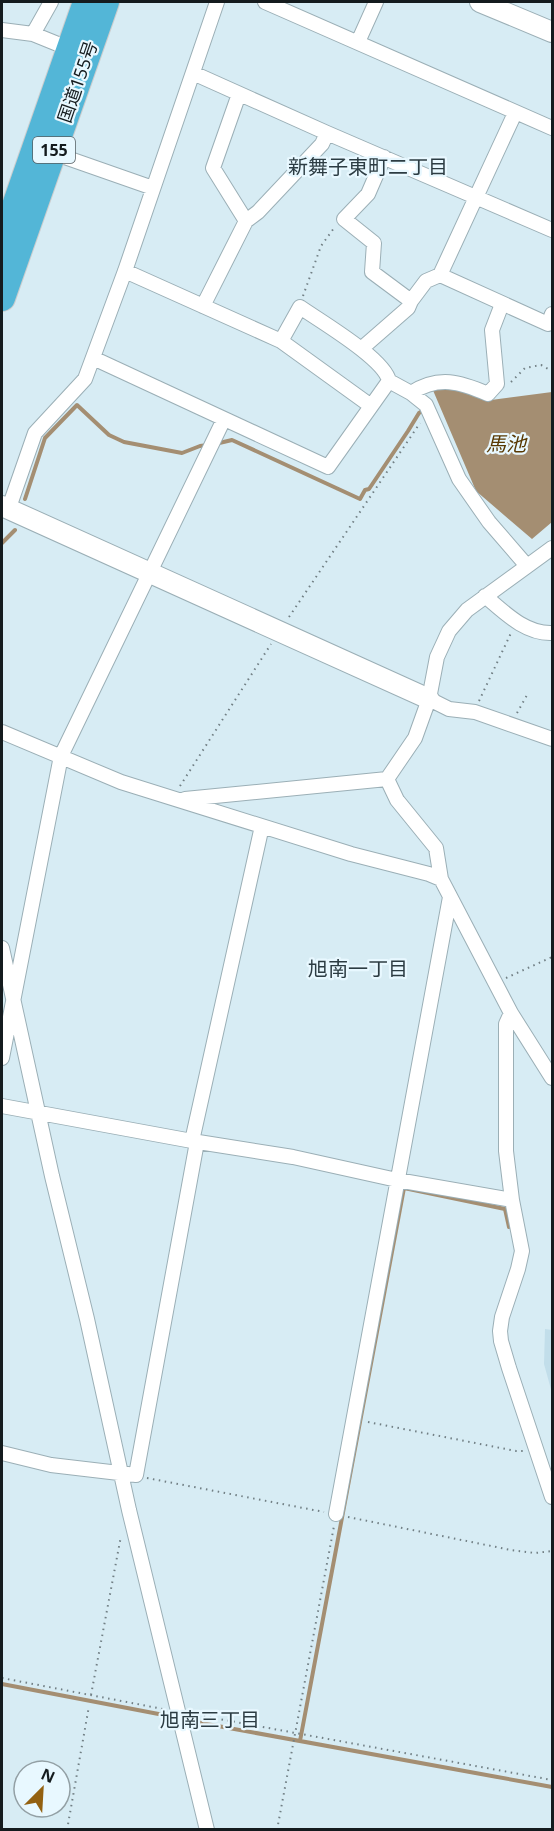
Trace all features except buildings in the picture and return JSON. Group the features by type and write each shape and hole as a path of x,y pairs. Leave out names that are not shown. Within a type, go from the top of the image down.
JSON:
{"highway":[{"name":"国道155号","path":"2,243 86,2"},
{"name":"国道155号","path":"2,298 106,2"}],"street":[{"path":"33,34 51,2"},
{"path":"217,2 125,271 85,379 35,433 12,499 4,508 449,709 475,712 552,739"},
{"path":"265,2 552,128"},
{"path":"358,42 376,2"},
{"path":"488,3 552,32"},
{"path":"2,30 33,34 70,49"},
{"path":"194,73 552,230"},
{"path":"239,94 213,168 246,221"},
{"path":"361,349 408,308 426,281 440,275 514,113"},
{"path":"203,306 246,221 258,212 322,144 327,133"},
{"path":"53,153 153,188"},
{"path":"384,157 368,194 344,219 374,243 372,272 411,301"},
{"path":"125,271 281,341 371,406"},
{"path":"440,275 548,324 552,314"},
{"path":"411,393 432,382 456,382 488,394 497,384 492,330 502,304"},
{"path":"281,341 300,307 361,349 387,374 389,381 411,393 426,405 459,479 489,522 527,566"},
{"path":"93,358 328,467 389,381"},
{"path":"2,1058 62,756 224,419"},
{"path":"387,779 415,738 429,699 437,657 449,631 467,610 552,548"},
{"path":"485,596 517,622 543,634 552,633"},
{"path":"2,732 122,782 351,854 441,879"},
{"path":"175,799 387,779"},
{"path":"387,779 396,800 436,848 441,879 450,897 511,1013 552,1078"},
{"path":"2,1454 51,1464 136,1475 194,1142 262,826"},
{"path":"336,1514 450,897"},
{"path":"2,948 129,1510 207,1830"},
{"path":"511,1013 506,1024 506,1151 512,1200 522,1251 500,1331 506,1359 552,1497"},
{"path":"2,1106 194,1142 293,1157 398,1180 512,1200"}],"path":[{"path":"300,307 321,246 344,219"},
{"path":"497,384 504,388 525,368 540,365 552,371"},
{"path":"175,799 279,632 419,425 430,413"},
{"path":"475,712 517,622"},
{"path":"513,725 527,694"},
{"path":"495,983 552,957"},
{"path":"353,1419 516,1451 526,1451 534,1445"},
{"path":"136,1475 511,1550 535,1553 552,1551"},
{"path":"91,1695 125,1515 129,1510"},
{"path":"277,1830 336,1514"},
{"path":"2,1678 177,1712 552,1779"},
{"path":"67,1830 89,1706"}],"shaded area":[{"path":"545,1329 552,1330 552,1393 544,1364"}],"water":[{"name":"馬池","path":"432,388 470,390 491,400 552,392 552,522 532,539 476,491"}],"waterway":[{"path":"25,499 45,438 77,405 109,435 124,442 182,453 208,445"},
{"path":"215,444 232,440 360,499 419,413 424,410"},
{"path":"2,543 15,530"},
{"path":"300,1741 404,1188 505,1209 509,1227"},
{"path":"2,1684 169,1716"},
{"path":"185,1720 552,1787"}],"district":[{"name":"新舞子東町二丁目","path":"368,167"},
{"name":"旭南一丁目","path":"358,969"},
{"name":"旭南三丁目","path":"210,1720"}]}
